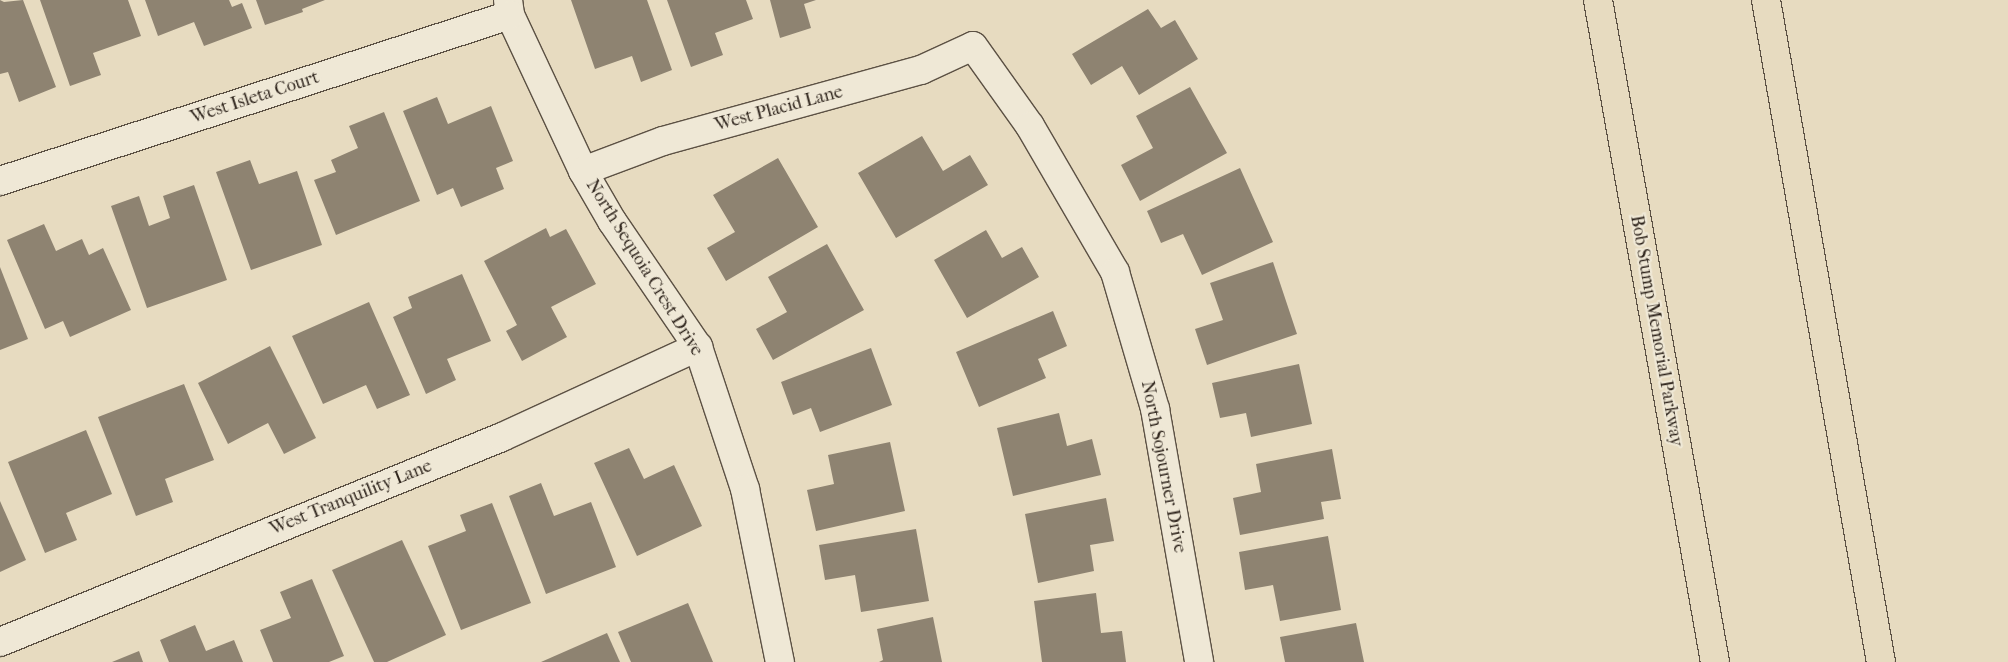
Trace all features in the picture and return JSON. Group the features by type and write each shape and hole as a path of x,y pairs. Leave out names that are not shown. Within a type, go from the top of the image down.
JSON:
{"highway":[{"name":"Bob Stump Memorial Parkway","path":"1598,0 1715,662"},
{"path":"1766,0 1881,662"}],"street":[{"name":"North Sequoia Crest Drive","path":"509,7 583,170 612,221 698,347 745,489 780,662"},
{"name":"West Isleta Court","path":"0,181 509,7"},
{"name":"West Placid Lane","path":"583,170 663,140 921,70 973,46"},
{"name":"North Sojourner Drive","path":"973,46 1030,126 1115,272 1156,409 1199,662"},
{"name":"West Tranquility Lane","path":"0,642 502,437 698,347"}],"building":[{"path":"0,0 4,2 23,0 56,87 19,102 8,72 0,74"},
{"path":"40,0 128,0 141,36 93,53 101,75 70,86"},
{"path":"145,0 229,0 232,7 242,3 252,28 204,46 194,22 158,36"},
{"path":"256,0 325,0 302,9 303,12 265,25"},
{"path":"571,0 647,0 672,70 641,82 632,56 595,69"},
{"path":"667,0 746,0 753,19 715,33 723,55 691,67"},
{"path":"770,0 816,0 804,4 811,28 780,38"},
{"path":"1148,9 1161,28 1175,20 1198,59 1139,95 1122,66 1091,85 1072,54"},
{"path":"1190,87 1227,153 1140,201 1121,165 1153,148 1136,116"},
{"path":"437,97 448,124 491,106 513,161 496,168 504,189 461,207 453,188 437,195 403,111"},
{"path":"384,112 420,201 336,235 314,180 336,172 331,160 358,148 349,126"},
{"path":"922,136 943,171 970,155 988,185 896,238 858,173"},
{"path":"778,158 818,227 726,281 707,248 735,232 713,195"},
{"path":"250,160 259,184 297,171 322,245 251,270 216,172"},
{"path":"1240,168 1273,242 1202,275 1183,234 1161,243 1147,211"},
{"path":"194,185 227,280 147,308 111,206 139,196 149,226 170,218 163,196"},
{"path":"44,224 56,251 82,239 89,255 103,248 131,310 70,337 63,321 45,329 7,240"},
{"path":"546,228 550,237 566,229 596,284 551,307 567,337 522,361 506,331 517,325 484,261"},
{"path":"986,230 1002,258 1022,247 1039,277 967,318 934,260"},
{"path":"827,244 864,310 773,360 756,329 787,312 768,277"},
{"path":"1273,262 1297,334 1207,365 1195,329 1223,320 1210,283"},
{"path":"0,267 28,339 0,350"},
{"path":"462,274 491,341 447,359 456,380 426,394 393,317 412,308 408,297"},
{"path":"369,302 410,395 377,409 366,385 323,404 292,336"},
{"path":"1053,311 1067,346 1038,359 1046,378 979,407 956,352"},
{"path":"270,346 316,438 284,454 268,423 228,444 198,383"},
{"path":"871,348 892,405 820,432 811,408 793,415 781,382"},
{"path":"1299,364 1312,424 1251,437 1246,413 1220,418 1212,383"},
{"path":"184,384 214,460 165,479 173,502 136,516 98,417"},
{"path":"1059,413 1067,446 1092,439 1101,475 1013,496 997,428"},
{"path":"86,430 112,494 66,513 77,540 45,553 8,462"},
{"path":"890,442 905,511 816,531 807,490 834,484 828,455"},
{"path":"629,448 644,479 674,465 702,526 637,556 594,463"},
{"path":"1332,449 1341,499 1321,502 1324,519 1240,535 1233,498 1261,492 1256,464"},
{"path":"541,483 554,516 591,502 616,567 546,594 509,496"},
{"path":"1106,498 1114,541 1090,545 1094,571 1038,583 1025,514"},
{"path":"0,501 26,560 0,572"},
{"path":"492,503 531,603 461,630 428,546 466,531 460,515"},
{"path":"916,529 929,601 861,612 855,575 825,580 819,545"},
{"path":"1328,536 1341,610 1280,621 1273,585 1245,590 1239,552"},
{"path":"402,540 446,635 387,662 374,662 332,570"},
{"path":"312,579 344,656 329,662 273,662 260,630 291,618 280,592"},
{"path":"1096,593 1101,633 1122,631 1126,662 1042,662 1034,601"},
{"path":"688,603 713,662 631,662 618,632"},
{"path":"933,617 942,662 879,662 883,660 877,629"},
{"path":"1356,623 1364,662 1285,662 1280,637"},
{"path":"195,625 206,651 234,640 243,662 169,662 160,640"},
{"path":"607,633 620,662 541,662"},
{"path":"139,651 143,662 112,662"}]}
